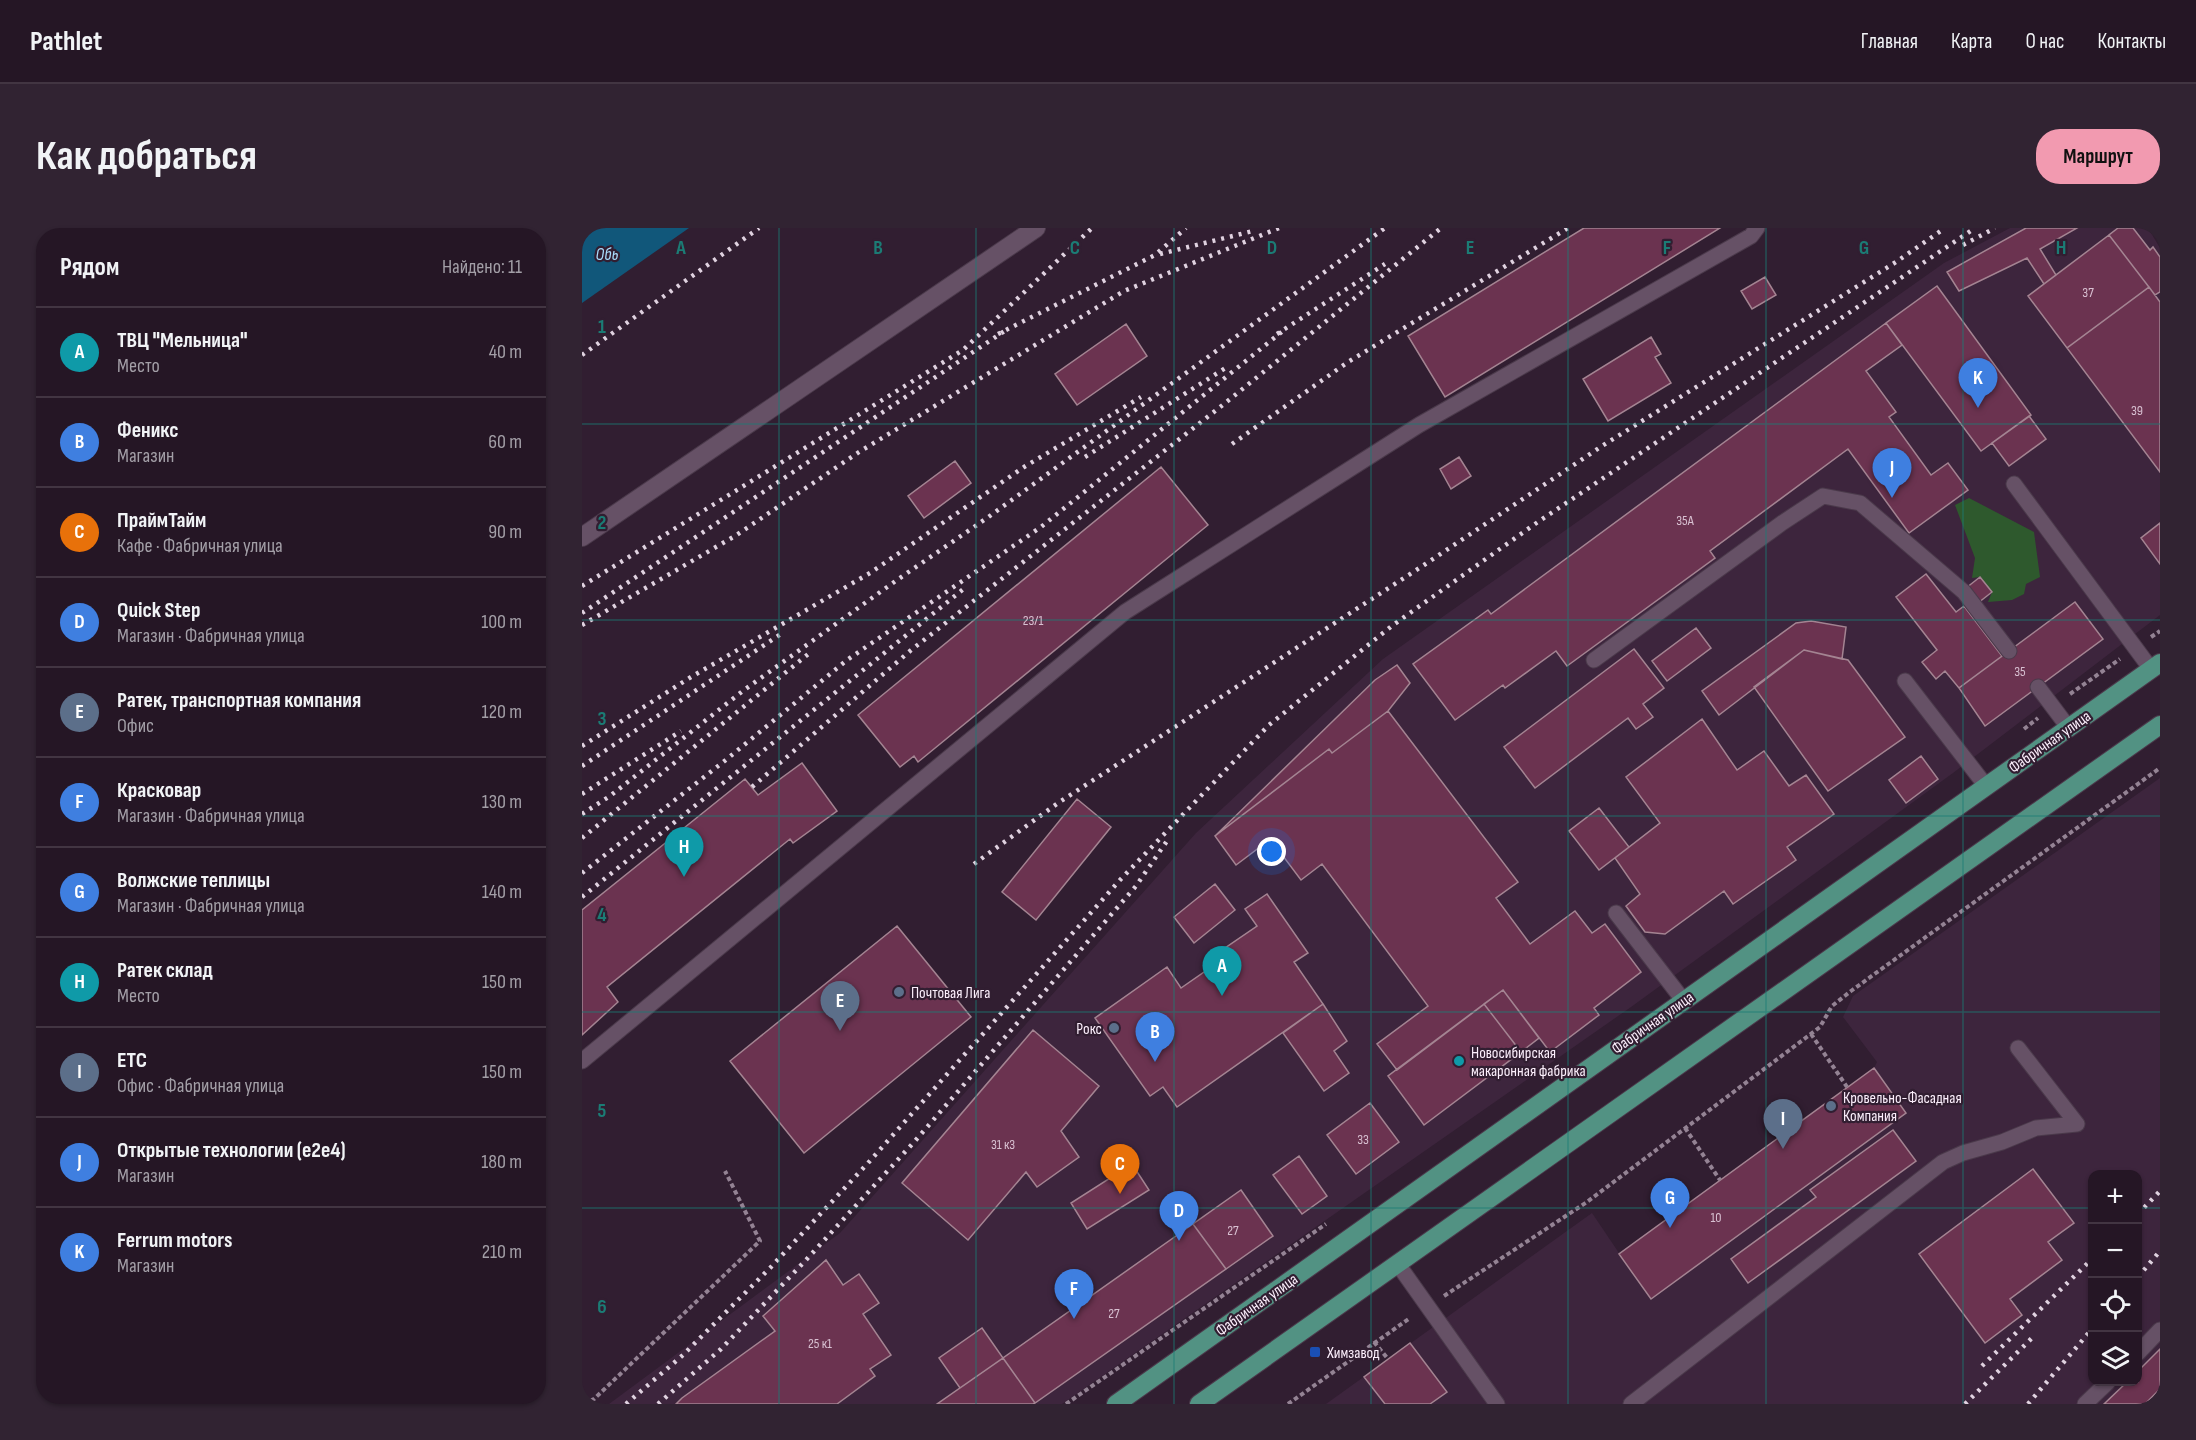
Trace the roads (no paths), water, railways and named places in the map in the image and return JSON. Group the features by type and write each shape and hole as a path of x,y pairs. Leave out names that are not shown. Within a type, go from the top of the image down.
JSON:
{"main road":[{"name":"Фабричная улица","path":"1116,1404 2156,666"},
{"path":"1199,1404 2160,725"}],"street":[{"path":"582,537 1036,228"}],"lane":[{"path":"582,1061 1125,612 1419,425 1750,236 1757,228"},
{"path":"2014,484 2156,666"},
{"path":"1594,660 1772,530 1823,496 1860,503 1964,592 2009,651"},
{"path":"1905,681 1986,786"},
{"path":"2038,687 2068,728"},
{"path":"1616,913 1683,1000"},
{"path":"1631,1404 1943,1162 2036,1128 2077,1124 2018,1048"},
{"path":"1397,1263 1497,1404"},
{"path":"2142,1349 2160,1330"},
{"path":"2085,1404 2104,1386"}],"water":[{"name":"Обь","path":"582,228 689,228 582,303"}],"railway":[{"path":"582,355 759,228"},
{"path":"582,586 963,350 1092,228"},
{"path":"998,334 1155,255 1186,228"},
{"path":"582,625 735,536 859,452 1124,291 1279,228"},
{"path":"582,814 610,796 744,690 987,518 1385,228"},
{"path":"752,787 910,651 1224,404 1441,228"},
{"path":"1232,444 1348,362 1568,228"},
{"path":"974,864 1058,803 1424,565 1602,446 1896,262 1945,228"},
{"path":"626,1404 683,1355 770,1268 868,1163 1120,880 1269,725 1393,625 1535,524 1975,228"},
{"path":"1963,245 1995,228"},
{"path":"1160,254 1253,231"},
{"path":"1277,334 1385,264"},
{"path":"582,613 1006,330"},
{"path":"582,873 727,759 847,660 1041,527 1284,330"},
{"path":"1085,457 1227,367"},
{"path":"582,746 691,677 870,573 1024,467 1141,397"},
{"path":"582,897 966,587"},
{"path":"582,766 781,634"},
{"path":"582,838 812,651"},
{"path":"582,794 681,731"},
{"path":"658,1404 721,1349 915,1141 1136,886 1169,838"},
{"path":"2142,1210 2160,1191"},
{"path":"2142,1272 2160,1251"},
{"path":"1982,1366 2088,1263"},
{"path":"2028,1404 2089,1332"},
{"path":"1965,1404 2035,1335"}],"place":[{"name":"Ferrum motors","path":"1978,408"},
{"name":"Открытые технологии (e2e4)","path":"1892,498"},
{"name":"Ратек склад","path":"684,877"},
{"name":"Почтовая Лига","path":"899,992"},
{"name":"ТВЦ \"Мельница\"","path":"1222,996"},
{"name":"Рокс","path":"1114,1028"},
{"name":"Ратек, транспортная компания","path":"840,1031"},
{"name":"Новосибирская макаронная фабрика","path":"1459,1061"},
{"name":"Феникс","path":"1155,1062"},
{"name":"Кровельно-Фасадная Компания","path":"1831,1106"},
{"name":"ЕТС","path":"1783,1149"},
{"name":"ПраймТайм","path":"1120,1194"},
{"name":"Волжские теплицы","path":"1670,1228"},
{"name":"Quick Step","path":"1179,1241"},
{"name":"Красковар","path":"1074,1319"},
{"name":"Химзавод","path":"1315,1352"}]}
